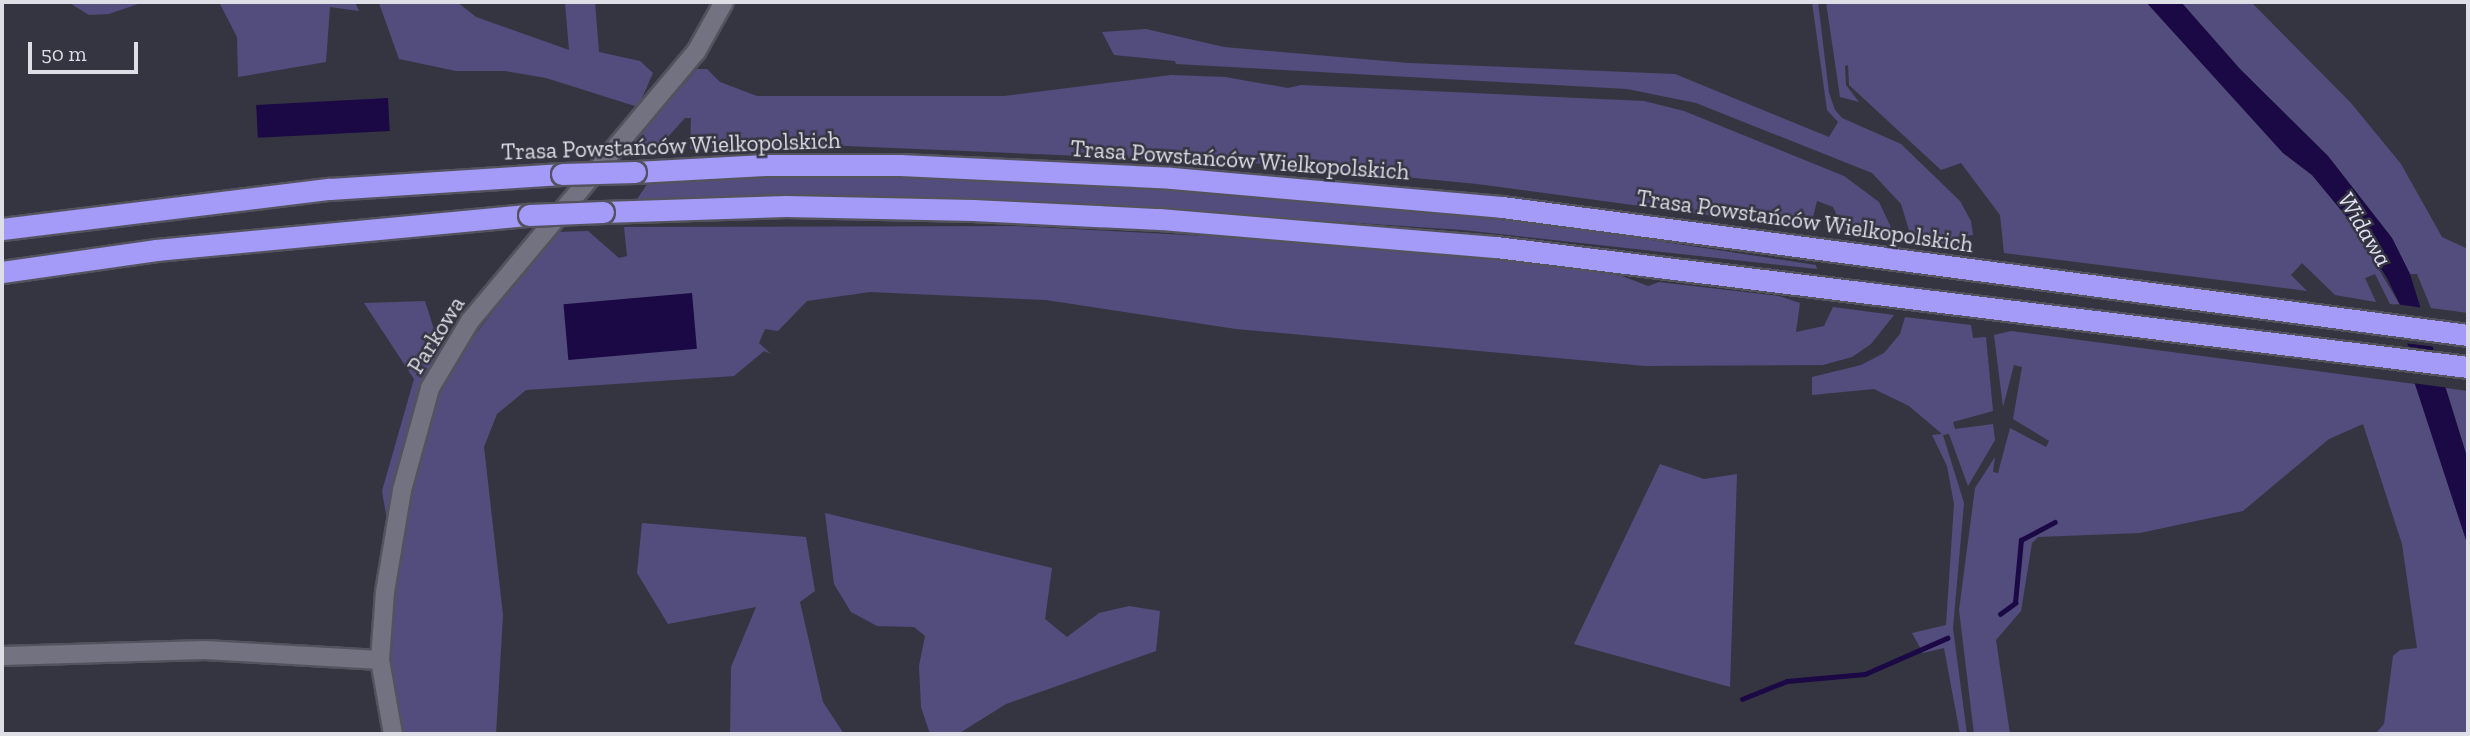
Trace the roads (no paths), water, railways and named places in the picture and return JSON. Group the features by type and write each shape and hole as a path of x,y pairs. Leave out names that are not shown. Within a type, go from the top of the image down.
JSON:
{"highway":[{"name":"Trasa Powstańców Wielkopolskich","path":"2,229 318,190 562,174 765,165 900,165 1171,178 1502,207 2468,335"},
{"path":"2,272 182,247 529,215 786,206 1160,219 1496,247 1828,285 2468,367"}],"street":[{"name":"Parkowa","path":"393,734 380,660 385,592 402,490 423,408 441,366 470,321 696,52 724,2"},
{"path":"2,656 76,650 205,650 380,660"}],"water":[{"name":"Widawa","path":"2146,2 2181,2 2240,69 2328,156 2392,238 2410,274 2468,460 2468,546 2415,384 2400,305 2387,278 2350,221 2312,175 2283,153"},
{"path":"388,98 390,131 258,138 256,105"},
{"path":"692,293 697,349 568,360 563,304"}],"waterway":[{"path":"2000,614 2015,603 2021,540 2055,522"},
{"path":"1742,699 1787,681 1865,674 1947,638"}]}
